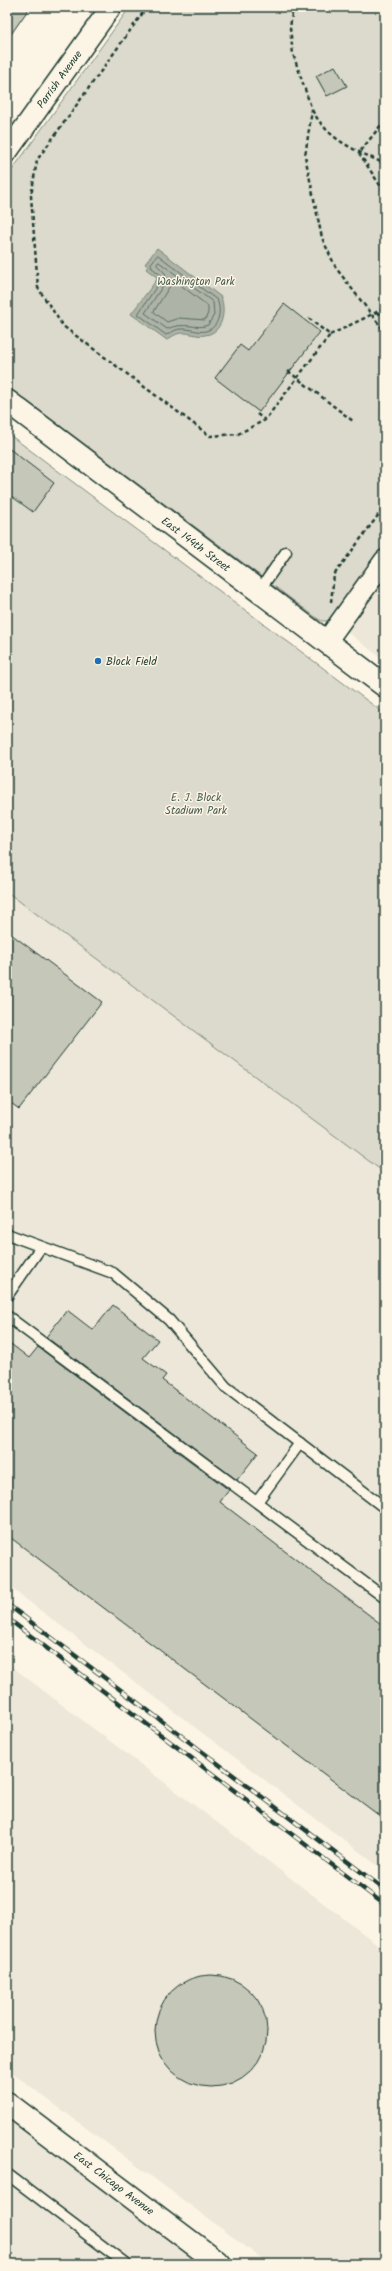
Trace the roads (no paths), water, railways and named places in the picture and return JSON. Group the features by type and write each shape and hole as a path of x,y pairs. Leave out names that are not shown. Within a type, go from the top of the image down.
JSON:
{"street":[{"name":"Parrish Avenue","path":"7,152 111,7"},
{"name":"East 144th Street","path":"7,401 385,686"},
{"path":"326,642 385,560"},
{"name":"East Chicago Avenue","path":"7,2103 220,2264"}],"lane":[{"path":"259,591 286,552"},
{"path":"7,1234 114,1273 169,1320 226,1387 385,1508"},
{"path":"7,1296 41,1247"},
{"path":"7,1316 385,1598"},
{"path":"257,1502 300,1443"},
{"path":"7,2174 126,2264"}],"water":[{"path":"157,248 221,297 223,315 222,320 216,330 202,335 181,333 167,340 131,314 158,278 146,269 148,266 145,264"}],"railway":[{"path":"7,1604 385,1890"},
{"path":"7,1618 385,1905"}],"place":[{"name":"Block Field","path":"98,661"}],"park label":[{"name":"Washington Park","path":"196,281"},
{"name":"E. J. Block Stadium Park","path":"196,803"}]}
